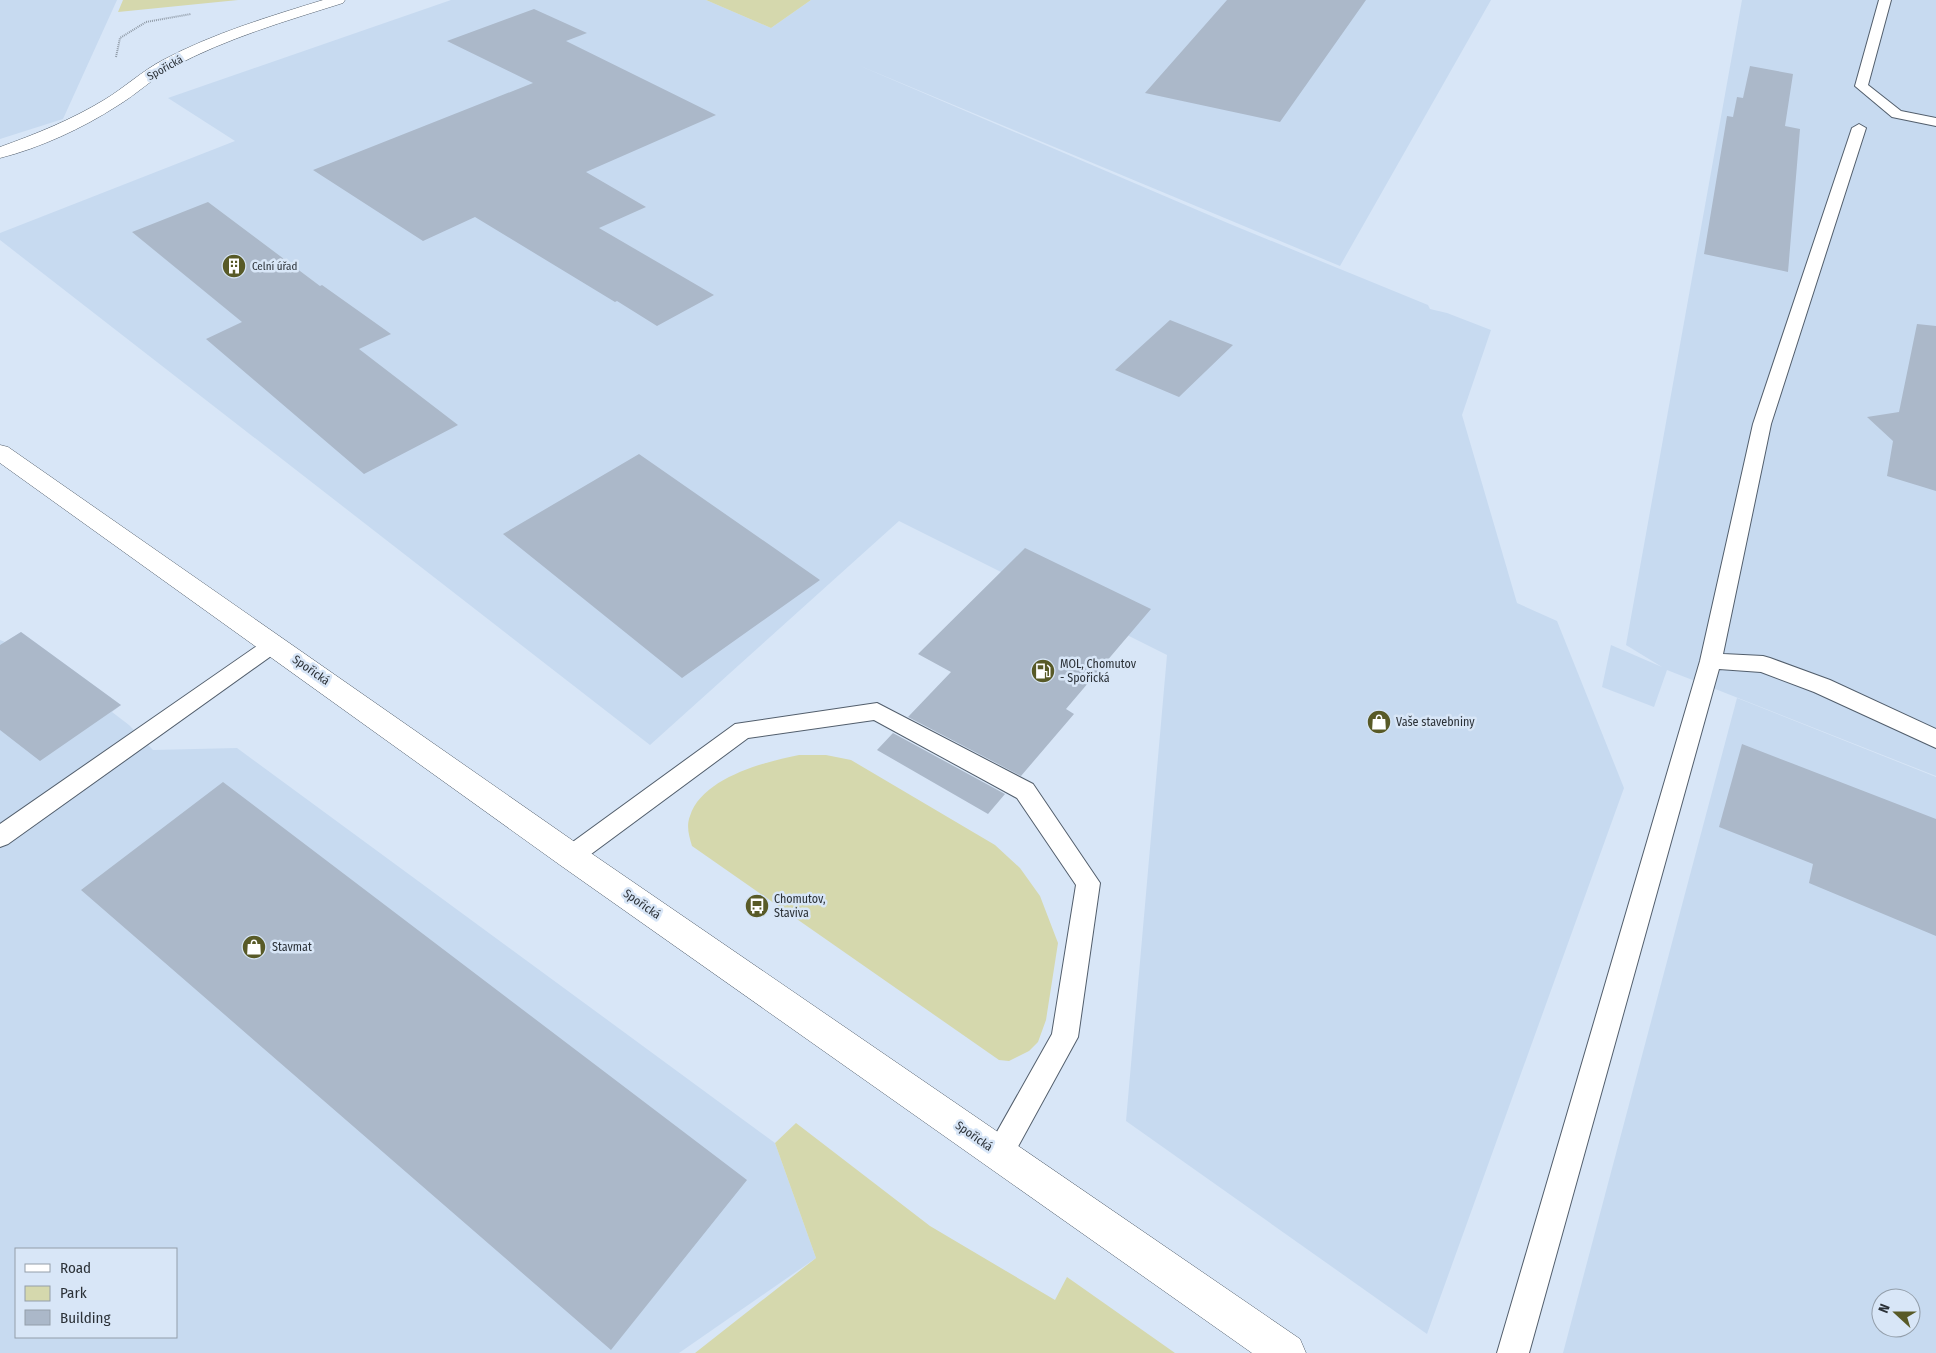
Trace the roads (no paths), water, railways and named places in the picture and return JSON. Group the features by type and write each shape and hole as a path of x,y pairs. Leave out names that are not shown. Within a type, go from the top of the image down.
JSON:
{"street":[{"name":"Spořická","path":"0,153 78,122 113,102 133,86 168,64 266,22 338,0"},
{"name":"Spořická","path":"0,452 274,644 571,856 1286,1353"}],"lane":[{"path":"1885,0 1861,86 1897,114 1936,122"},
{"path":"1513,1353 1711,661 1762,424 1859,128"},
{"path":"0,837 274,644"},
{"path":"1711,661 1763,664 1822,686 1936,739"},
{"path":"571,856 743,730 877,711 1025,791 1088,883 1065,1037 999,1153"}],"place":[{"name":"Celní úřad","path":"234,266"},
{"name":"MOL, Chomutov - Spořická","path":"1043,671"},
{"name":"Vaše stavebniny","path":"1379,722"},
{"name":"Chomutov, Staviva","path":"757,906"},
{"name":"Stavmat","path":"254,947"}]}
